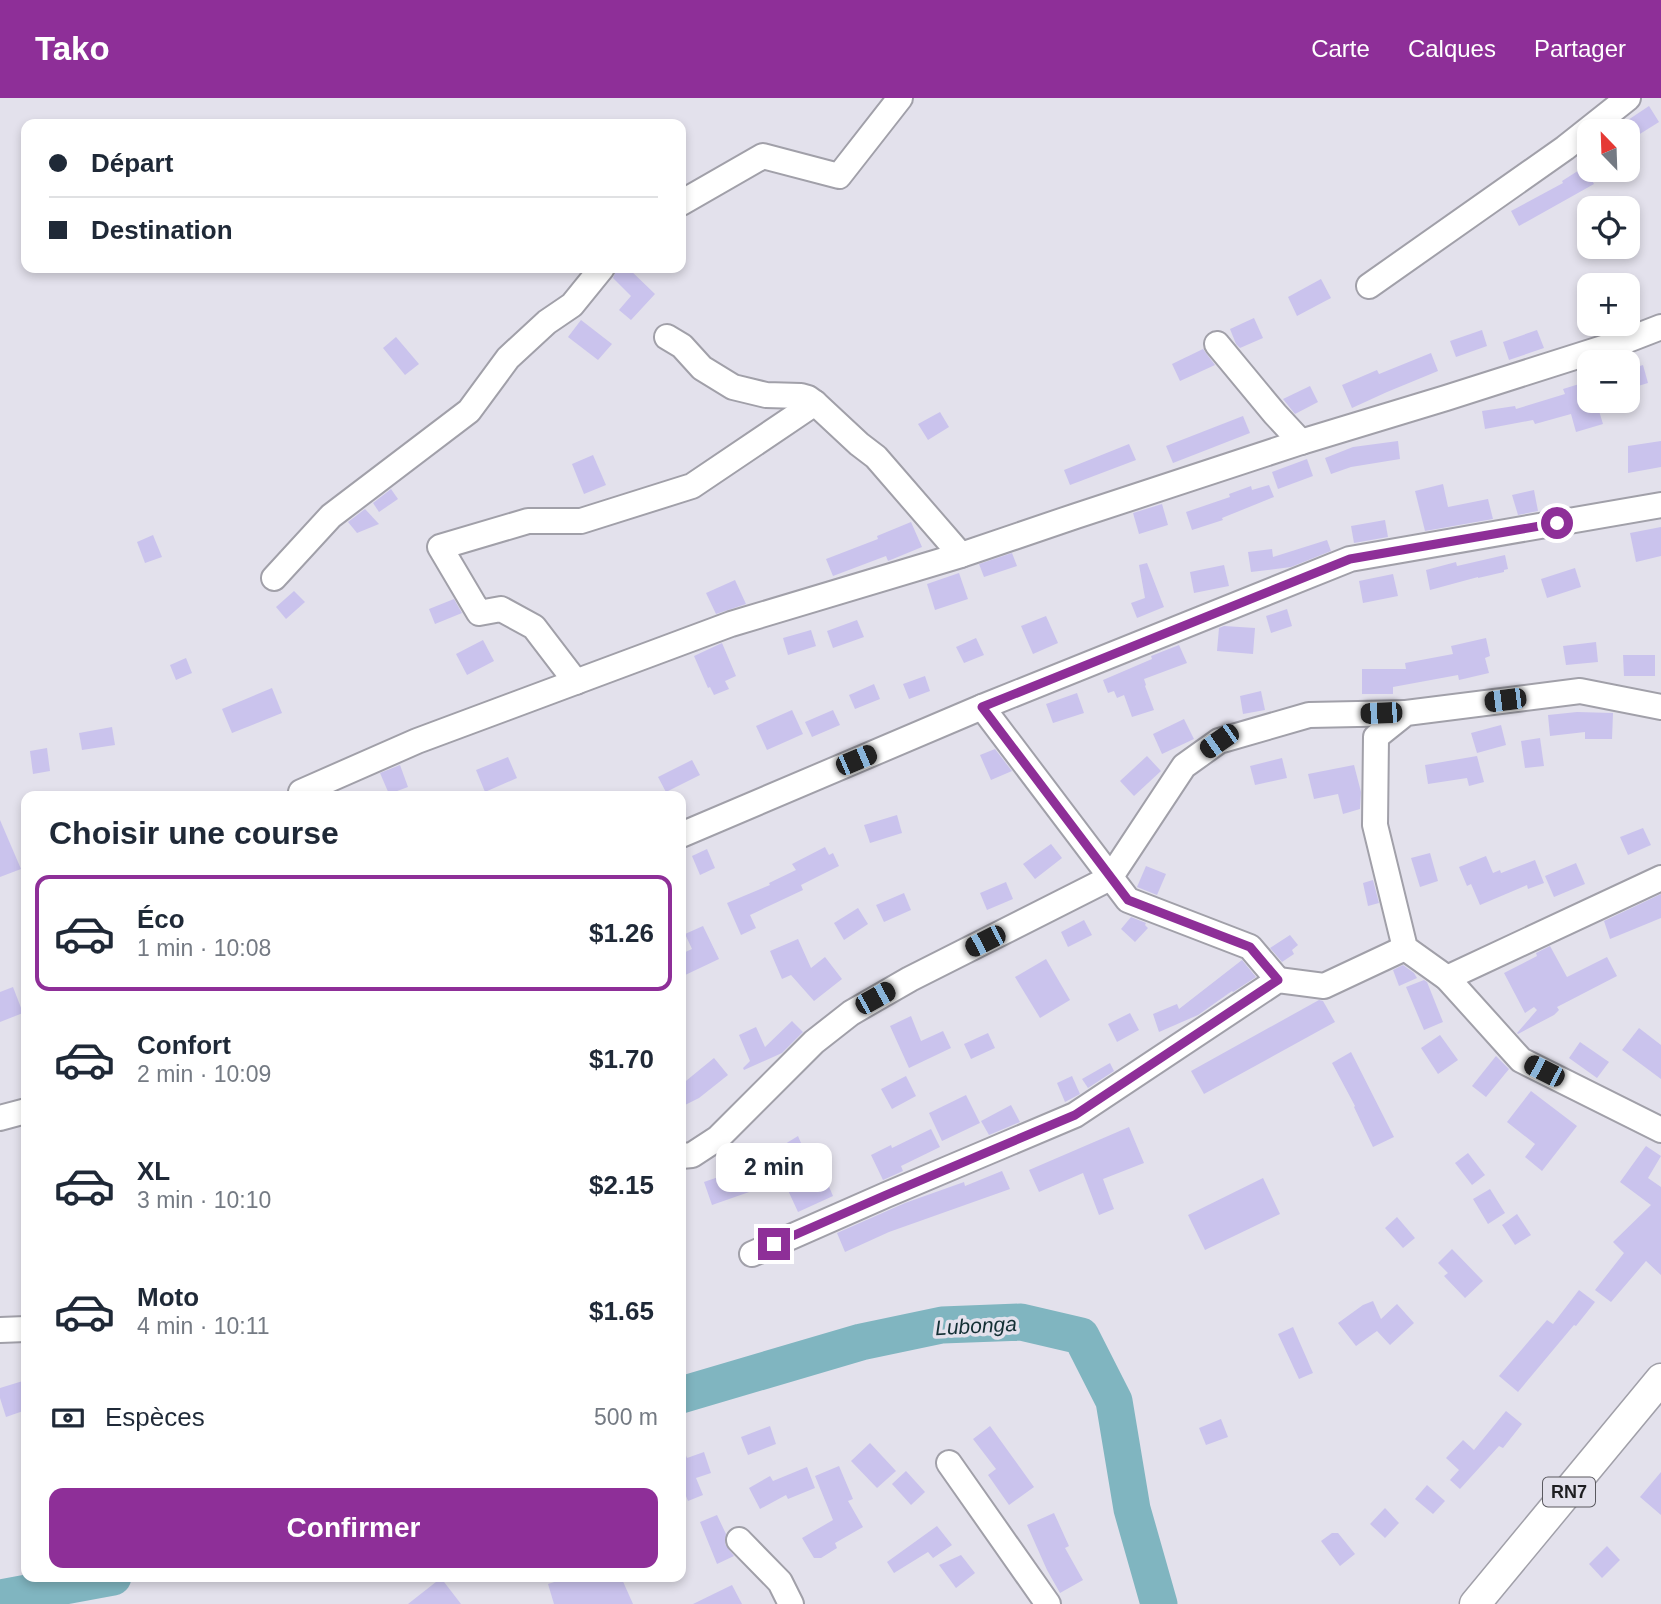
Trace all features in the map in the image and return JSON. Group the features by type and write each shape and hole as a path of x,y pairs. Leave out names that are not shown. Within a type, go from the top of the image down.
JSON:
{"main road":[{"name":"RN7","path":"1475,1604 1661,1379"}],"street":[{"path":"686,200 763,156 839,176 900,98"},
{"path":"1369,286 1564,148 1628,98"},
{"path":"274,578 331,516 469,411 508,358 548,322 572,305 598,273"},
{"path":"303,791 417,741 731,624 961,555 1301,442 1625,341 1661,327"},
{"path":"667,337 682,346 702,368 733,387 766,395 801,396 815,403 876,457 961,555"},
{"path":"1217,344 1301,442"},
{"path":"576,682 534,628 501,609 479,612 440,547 528,521 581,521 692,486 815,403"},
{"path":"686,833 982,707 1350,559 1661,505"},
{"path":"686,1156 692,1155 718,1138 814,1042 851,1013 910,979 1110,878 1184,766 1219,741 1309,715 1406,713 1580,691 1661,707"},
{"path":"982,707 1128,900 1250,947 1278,980"},
{"path":"1406,713 1376,737 1375,825 1405,947 1447,978 1521,1060 1661,1130"},
{"path":"1447,978 1661,878"},
{"path":"752,1254 1075,1115 1278,980 1324,986 1405,947"},
{"path":"0,1118 21,1112"},
{"path":"0,1330 21,1329"},
{"path":"949,1463 1048,1604"},
{"path":"739,1540 780,1582 791,1604"}],"building":[{"path":"1649,106 1659,122 1640,134 1640,119 1630,119"},
{"path":"1577,171 1577,182 1594,184 1519,226 1511,211 1563,183 1562,181"},
{"path":"615,273 633,273 655,294 631,320 619,310 631,296 613,278"},
{"path":"1321,279 1331,298 1297,316 1288,297"},
{"path":"1254,318 1263,338 1240,348 1230,329"},
{"path":"581,320 612,344 598,360 568,337"},
{"path":"1482,330 1487,346 1456,357 1450,341"},
{"path":"1537,330 1544,348 1509,360 1503,342"},
{"path":"396,337 419,364 405,375 383,348"},
{"path":"1203,349 1215,365 1180,381 1172,364"},
{"path":"1431,353 1438,371 1352,408 1342,385 1377,370 1379,374"},
{"path":"1643,365 1648,383 1640,385 1640,366"},
{"path":"1577,385 1577,413 1600,413 1603,424 1576,432 1571,414 1535,424 1533,420 1485,429 1482,411 1515,406 1516,409 1565,394 1563,389"},
{"path":"1310,386 1318,402 1295,414 1283,399"},
{"path":"940,412 949,427 928,440 918,424"},
{"path":"1243,416 1250,433 1173,463 1166,446"},
{"path":"1398,441 1400,459 1351,467 1331,474 1325,458 1353,447"},
{"path":"1661,441 1661,467 1628,473 1628,446"},
{"path":"1129,444 1136,460 1070,485 1064,470"},
{"path":"593,455 606,485 584,494 572,464"},
{"path":"1307,459 1313,476 1278,489 1272,472"},
{"path":"1443,484 1448,507 1488,499 1493,519 1425,531 1415,491"},
{"path":"1269,485 1274,497 1222,518 1223,520 1192,530 1186,512 1230,497 1229,494 1251,486 1252,490"},
{"path":"391,489 398,499 379,512 373,503"},
{"path":"1534,490 1538,511 1518,515 1512,495"},
{"path":"1162,504 1168,525 1139,534 1133,513"},
{"path":"365,509 379,524 357,533 348,522"},
{"path":"1385,520 1388,537 1354,543 1351,526"},
{"path":"911,522 922,547 888,561 886,556 833,576 826,559 878,539 877,536"},
{"path":"1661,527 1661,556 1636,562 1630,533"},
{"path":"153,535 162,557 145,563 137,542"},
{"path":"1327,540 1331,551 1291,567 1251,572 1248,552 1272,549 1273,557"},
{"path":"1012,553 1017,566 984,577 979,564"},
{"path":"1505,555 1508,569 1504,572 1430,590 1426,570 1456,562 1457,566"},
{"path":"1147,563 1164,607 1137,618 1131,603 1145,598 1139,565"},
{"path":"1224,565 1229,586 1194,593 1190,572"},
{"path":"1575,568 1581,587 1547,598 1541,579"},
{"path":"959,573 968,599 935,610 927,584"},
{"path":"1393,574 1398,596 1363,603 1359,581"},
{"path":"735,580 746,604 716,614 706,593"},
{"path":"294,591 305,602 286,619 276,607"},
{"path":"454,599 462,613 435,624 429,609"},
{"path":"1287,609 1292,626 1271,633 1266,616"},
{"path":"1046,616 1058,643 1033,654 1021,626"},
{"path":"857,620 864,637 833,648 827,631"},
{"path":"1219,628 1255,628 1253,654 1217,651"},
{"path":"811,630 816,646 788,655 783,638"},
{"path":"976,638 984,655 964,663 956,647"},
{"path":"1486,638 1490,656 1485,658 1489,673 1459,680 1458,675 1393,687 1393,694 1362,694 1362,669 1406,669 1405,663 1453,654 1451,646"},
{"path":"483,640 494,661 467,675 456,654"},
{"path":"1596,642 1598,662 1566,665 1563,646"},
{"path":"722,643 736,676 725,681 729,689 714,695 710,687 708,688 694,656"},
{"path":"1179,645 1187,663 1144,679 1154,710 1132,717 1124,695 1117,698 1114,691 1108,693 1103,680"},
{"path":"1623,655 1655,655 1655,676 1624,676"},
{"path":"186,658 192,673 176,680 170,665"},
{"path":"925,676 930,691 909,699 903,684"},
{"path":"874,684 880,699 855,709 849,695"},
{"path":"272,688 282,713 232,733 222,709"},
{"path":"1261,691 1265,710 1243,714 1240,696"},
{"path":"1077,693 1084,713 1053,723 1046,704"},
{"path":"792,710 803,734 767,750 756,726"},
{"path":"833,710 840,725 812,737 805,722"},
{"path":"1577,712 1613,713 1612,739 1585,739 1585,732 1550,736 1548,715"},
{"path":"1184,719 1194,739 1162,754 1153,734"},
{"path":"1501,725 1506,745 1477,753 1471,733"},
{"path":"112,727 115,745 82,750 79,733"},
{"path":"1540,738 1544,766 1525,768 1521,741"},
{"path":"47,748 50,771 33,774 30,751"},
{"path":"995,749 1012,771 991,780 980,755"},
{"path":"1147,756 1161,771 1134,796 1120,781"},
{"path":"1477,756 1484,782 1469,786 1467,778 1428,784 1425,765"},
{"path":"508,757 517,778 485,791 476,770"},
{"path":"1282,758 1287,778 1255,785 1250,766"},
{"path":"692,760 700,775 668,791 658,777"},
{"path":"400,765 408,787 388,791 380,773"},
{"path":"1354,765 1361,792 1360,809 1343,814 1338,794 1314,799 1308,774"},
{"path":"897,815 902,833 870,843 864,825"},
{"path":"0,820 21,869 0,877"},
{"path":"1643,828 1651,845 1628,855 1620,837"},
{"path":"1051,844 1062,858 1035,879 1023,864"},
{"path":"825,847 829,855 833,853 839,866 801,885 803,890 750,915 756,928 741,935 727,903 770,885 769,883 796,870 792,864"},
{"path":"707,849 715,868 700,875 692,856"},
{"path":"1430,853 1438,881 1420,887 1411,858"},
{"path":"1486,856 1493,873 1500,870 1501,873 1535,860 1544,883 1528,889 1527,885 1480,905 1471,884 1467,886 1459,867"},
{"path":"1576,863 1585,884 1554,897 1545,876"},
{"path":"1146,866 1166,874 1157,895 1137,887"},
{"path":"1373,880 1379,903 1368,906 1363,883"},
{"path":"1006,882 1013,899 987,910 980,893"},
{"path":"904,893 911,910 884,922 876,905"},
{"path":"1661,894 1661,918 1610,939 1604,921"},
{"path":"858,908 868,924 844,940 834,923"},
{"path":"1131,917 1146,923 1148,928 1135,942 1121,929"},
{"path":"1084,920 1092,935 1068,947 1061,932"},
{"path":"703,926 719,959 686,975 686,952 692,949 686,934"},
{"path":"1290,935 1298,945 1292,950 1294,954 1282,962 1270,948"},
{"path":"798,939 811,968 825,957 842,979 814,1001 791,975 782,979 770,951"},
{"path":"1550,946 1567,977 1607,957 1617,976 1557,1007 1559,1010 1554,1015 1518,1034 1537,1010 1534,1007 1525,1013 1504,973"},
{"path":"1046,959 1070,1000 1040,1018 1015,977"},
{"path":"1242,960 1256,977 1198,1015 1159,1032 1153,1014 1177,1004 1179,1009"},
{"path":"1403,965 1417,978 1399,986 1393,970"},
{"path":"1424,980 1443,1022 1424,1030 1406,987"},
{"path":"13,987 21,1014 0,1022 0,992"},
{"path":"1319,1000 1323,1001 1335,1022 1204,1094 1191,1071"},
{"path":"1130,1013 1139,1030 1117,1042 1108,1024"},
{"path":"911,1016 921,1041 943,1031 951,1048 909,1068 890,1026"},
{"path":"792,1021 803,1032 782,1053 744,1070 750,1061 739,1035 756,1027 765,1047"},
{"path":"1639,1028 1661,1045 1661,1079 1622,1050"},
{"path":"988,1033 995,1048 971,1059 964,1044"},
{"path":"1440,1035 1458,1060 1438,1074 1421,1048"},
{"path":"1580,1042 1609,1062 1597,1078 1569,1058"},
{"path":"1351,1052 1394,1137 1373,1147 1332,1063"},
{"path":"1496,1056 1509,1069 1486,1097 1472,1086"},
{"path":"714,1058 728,1075 699,1098 686,1104 686,1081"},
{"path":"1110,1063 1114,1071 1088,1088 1082,1079"},
{"path":"906,1076 916,1096 892,1109 881,1089"},
{"path":"1072,1076 1080,1094 1065,1102 1057,1083"},
{"path":"1531,1091 1577,1126 1542,1171 1525,1157 1535,1144 1507,1122"},
{"path":"966,1095 980,1123 942,1141 929,1113"},
{"path":"1011,1105 1020,1122 989,1135 981,1121"},
{"path":"1129,1127 1144,1163 1103,1179 1114,1209 1099,1215 1083,1173 1039,1192 1029,1170"},
{"path":"931,1129 940,1147 901,1166 903,1171 883,1180 871,1155"},
{"path":"798,1136 816,1178 824,1175 833,1196 798,1212 780,1173 750,1185 752,1191 712,1205 704,1182 770,1159 766,1151"},
{"path":"1646,1146 1661,1156 1648,1178 1661,1187 1661,1275 1646,1261 1611,1302 1595,1290 1624,1253 1613,1242 1651,1205 1620,1182"},
{"path":"1468,1153 1485,1175 1472,1185 1455,1163"},
{"path":"1002,1171 1010,1189 889,1232 845,1252 837,1233 905,1203 964,1182 965,1186"},
{"path":"1263,1178 1280,1214 1205,1250 1188,1215"},
{"path":"1490,1189 1505,1213 1488,1224 1473,1199"},
{"path":"1517,1214 1531,1235 1515,1245 1502,1225"},
{"path":"1397,1217 1415,1238 1403,1248 1385,1228"},
{"path":"1452,1249 1483,1281 1465,1298 1444,1276 1448,1273 1438,1263"},
{"path":"1579,1290 1595,1302 1518,1392 1499,1376 1547,1320 1553,1324"},
{"path":"1373,1301 1381,1319 1397,1304 1414,1323 1390,1345 1377,1331 1356,1346 1338,1323"},
{"path":"1293,1327 1313,1373 1299,1379 1278,1334"},
{"path":"21,1382 21,1412 6,1417 0,1388"},
{"path":"1506,1411 1522,1424 1503,1448 1499,1446 1460,1489 1450,1480 1459,1470 1446,1458 1463,1440 1474,1450"},
{"path":"1221,1419 1228,1437 1206,1445 1199,1428"},
{"path":"770,1426 776,1444 748,1455 741,1437"},
{"path":"990,1426 1034,1487 1009,1505 988,1475 996,1469 973,1439"},
{"path":"870,1443 896,1471 877,1488 851,1461"},
{"path":"704,1452 711,1473 696,1478 703,1495 688,1501 686,1456 687,1458"},
{"path":"839,1466 853,1499 848,1501 863,1527 835,1543 837,1548 821,1558 814,1558 802,1538 833,1520 815,1476"},
{"path":"807,1467 815,1488 788,1499 786,1495 760,1509 749,1488 770,1476 773,1481"},
{"path":"906,1471 925,1492 911,1505 892,1484"},
{"path":"1661,1472 1661,1515 1640,1497"},
{"path":"1427,1485 1445,1501 1433,1514 1415,1499"},
{"path":"1385,1508 1399,1523 1385,1538 1370,1524"},
{"path":"1054,1513 1069,1546 1065,1548 1083,1580 1060,1593 1027,1525"},
{"path":"717,1515 726,1534 725,1544 734,1556 717,1564 700,1522"},
{"path":"937,1526 952,1545 933,1558 928,1552 894,1573 887,1562"},
{"path":"1332,1533 1338,1533 1355,1554 1340,1566 1321,1541"},
{"path":"1607,1546 1620,1560 1602,1578 1589,1564"},
{"path":"961,1555 975,1573 956,1588 939,1565"},
{"path":"436,1582 444,1582 461,1604 408,1604"},
{"path":"623,1582 633,1604 554,1604 548,1584"},
{"path":"732,1585 742,1604 693,1604"}],"waterway":[{"name":"Lubonga","path":"686,1394 861,1342 942,1325 1021,1322 1081,1336 1114,1401 1132,1509 1159,1604"},
{"name":"Lubonga","path":"0,1598 86,1582"}],"route":[{"path":"774,1244 1075,1115 1278,980 1250,947 1128,900 982,707 1350,559 1557,523"}]}
